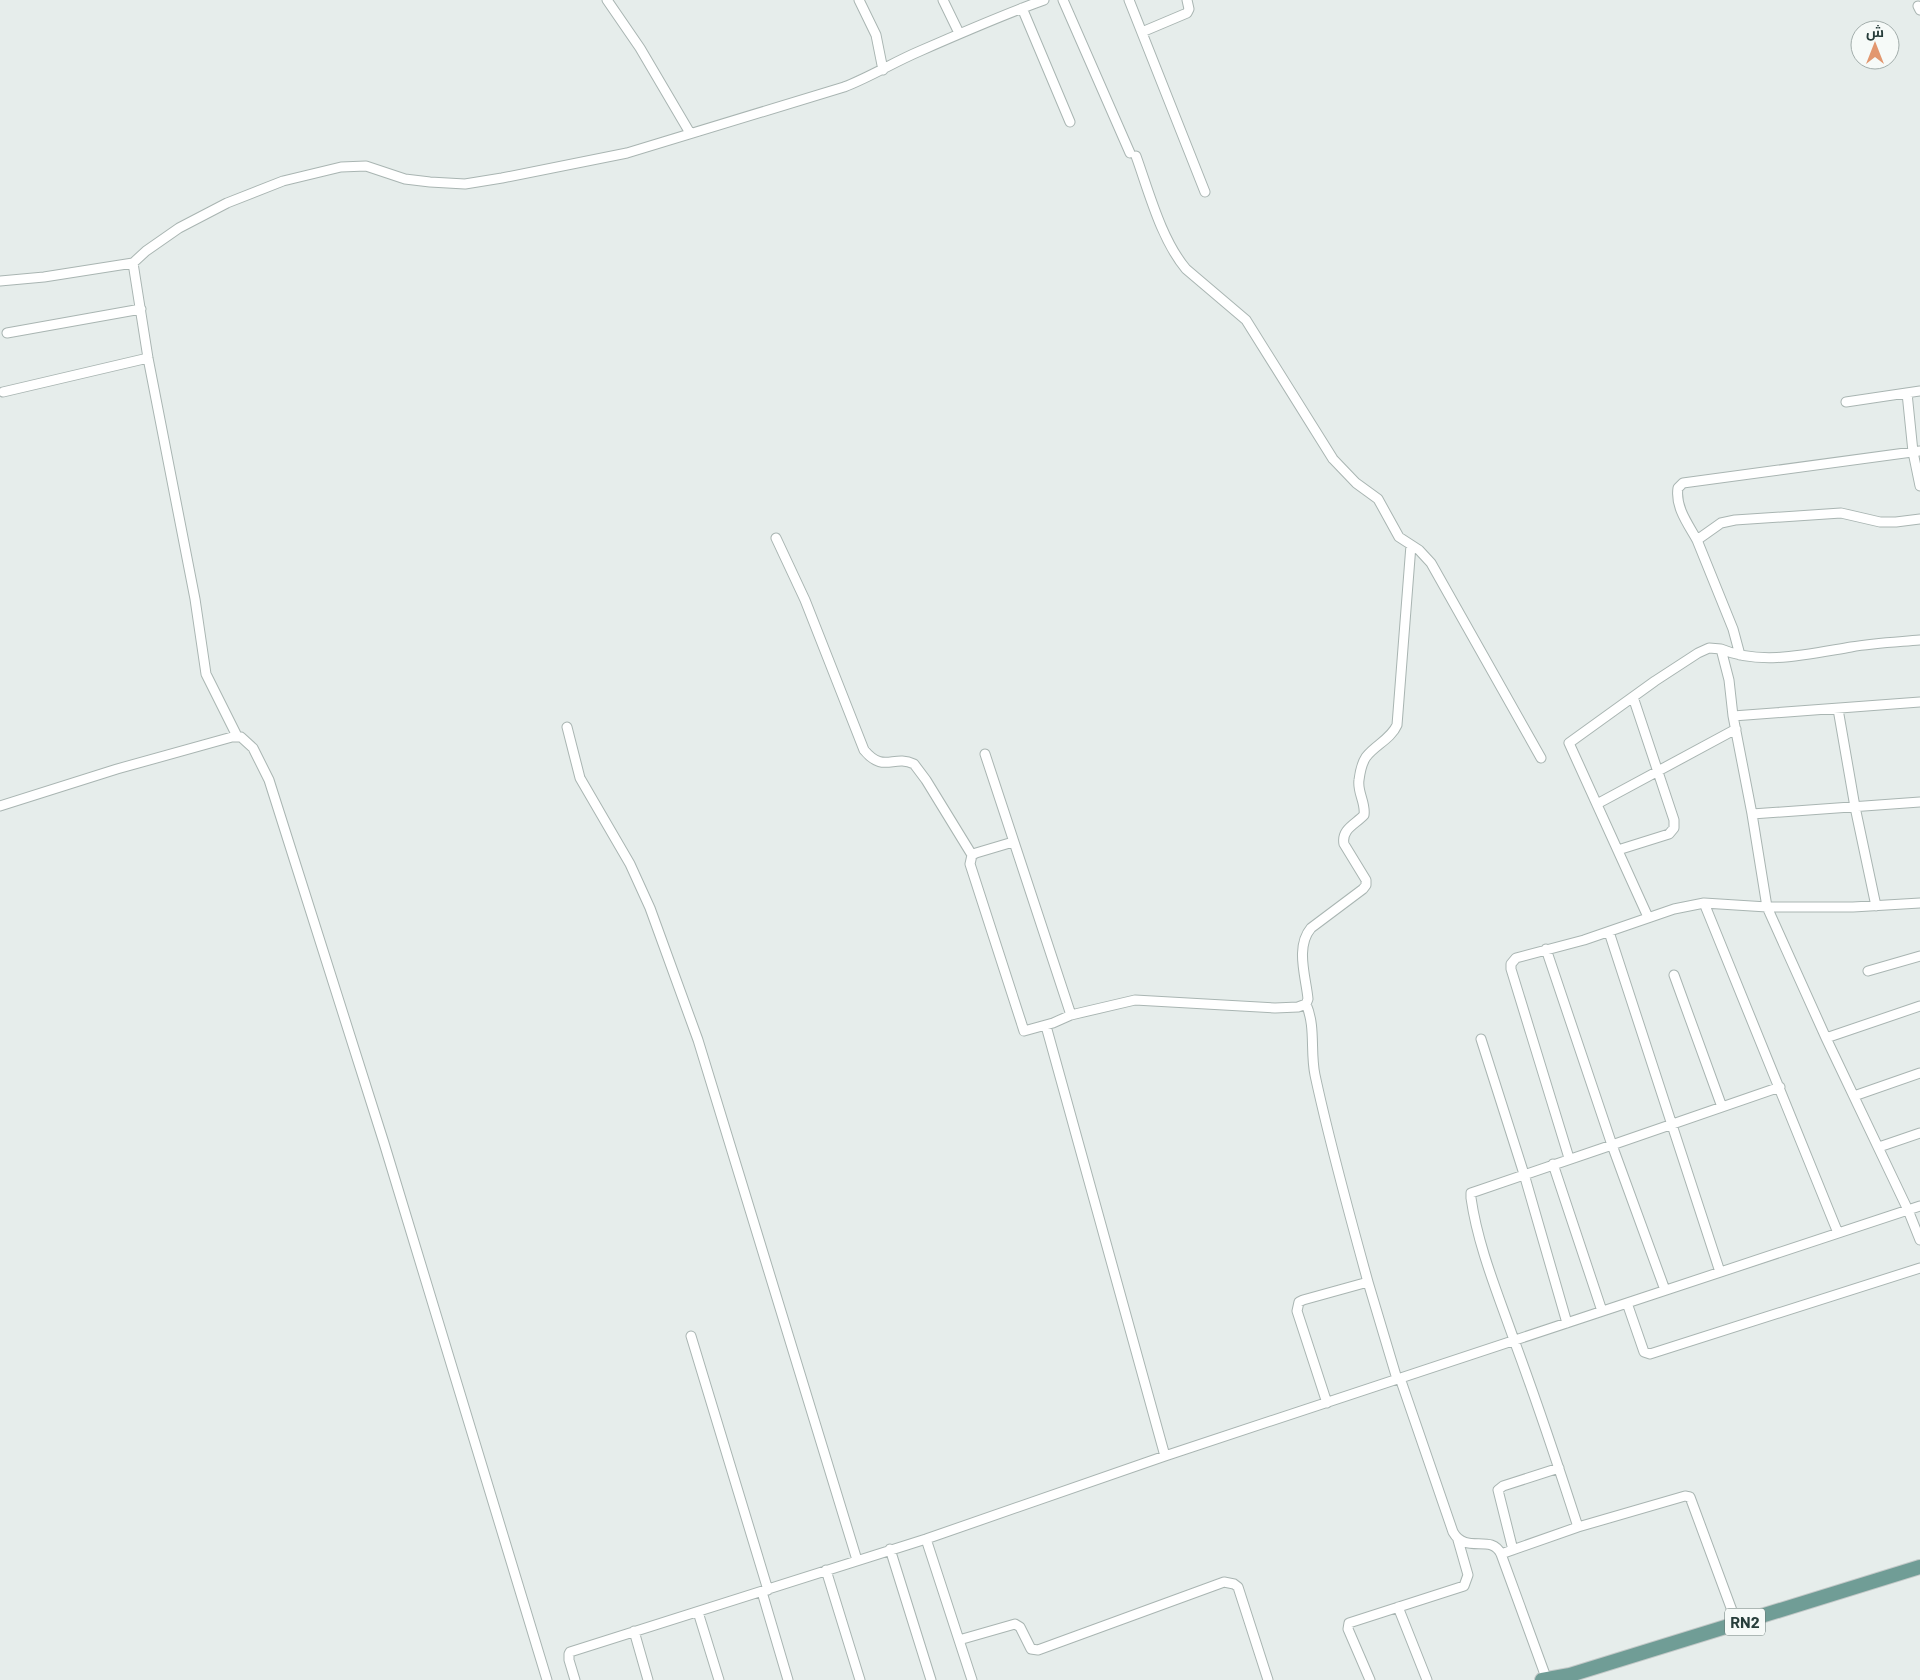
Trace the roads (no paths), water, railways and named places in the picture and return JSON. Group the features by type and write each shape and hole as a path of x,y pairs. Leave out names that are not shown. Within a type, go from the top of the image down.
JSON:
{"main road":[{"name":"RN2","path":"1545,1680 1566,1678 1920,1568"}],"street":[{"path":"607,0 640,48 690,133"},
{"path":"859,0 876,35 883,70"},
{"path":"943,0 959,33"},
{"path":"0,282 134,263 146,251 180,228 228,202 283,181 341,167 366,166 405,179 465,184 569,166 627,153 844,87 959,33 1044,0"},
{"path":"1063,0 1179,261 1246,320 1333,459 1356,483 1378,498 1397,534 1419,550 1431,563 1541,758"},
{"path":"1129,0 1205,192"},
{"path":"1142,32 1187,13 1189,10 1187,0"},
{"path":"1022,8 1070,122"},
{"path":"134,263 148,358 195,599 206,674 237,736"},
{"path":"7,333 141,309"},
{"path":"3,392 148,358"},
{"path":"1846,402 1920,391"},
{"path":"1907,393 1917,452 1920,486"},
{"path":"1740,655 1733,629 1697,540 1683,515 1678,499 1678,488 1683,483 1917,452"},
{"path":"1697,540 1721,523 1735,520 1841,513 1880,522 1920,519"},
{"path":"776,538 805,600 864,750 872,759 878,762 901,761 914,764 926,780 972,855 970,864 1024,1031 1046,1026 1071,1015 1134,1000 1275,1008 1298,1007 1306,1004"},
{"path":"1370,1680 1348,1629 1349,1623 1464,1586 1468,1575 1458,1540 1453,1532 1398,1378 1368,1282 1335,1163 1315,1074 1312,1020 1306,1004 1308,999 1302,947 1306,934 1366,885 1366,880 1344,844 1343,838 1351,825 1364,815 1365,806 1358,783 1366,757 1392,733 1396,725 1411,544"},
{"path":"1648,917 1569,743 1633,697 1698,653 1709,648 1721,649 1749,658 1777,658 1867,645 1920,640"},
{"path":"1721,649 1729,680 1733,716 1752,814 1767,907 1826,1038 1908,1210 1920,1240"},
{"path":"1618,850 1669,834 1674,828 1674,820 1633,697"},
{"path":"1733,716 1920,702"},
{"path":"1838,708 1855,807 1876,906"},
{"path":"567,727 580,778 630,864 650,908 698,1040 856,1560"},
{"path":"1597,804 1736,729"},
{"path":"0,806 118,769 237,736 246,740 253,748 272,788 384,1143 547,1680"},
{"path":"985,754 1071,1015"},
{"path":"1752,814 1920,802"},
{"path":"972,855 1013,842"},
{"path":"1569,1158 1511,969 1511,964 1516,958 1609,932 1674,909 1704,904 1767,907 1876,906 1920,903"},
{"path":"1704,904 1838,1233"},
{"path":"1609,932 1720,1272"},
{"path":"1546,949 1612,1145 1665,1290"},
{"path":"1868,971 1920,956"},
{"path":"1674,974 1722,1108"},
{"path":"1826,1038 1920,1006"},
{"path":"1046,1026 1165,1456"},
{"path":"1481,1039 1524,1174 1567,1323"},
{"path":"1854,1096 1920,1073"},
{"path":"1578,1528 1559,1468 1497,1293 1482,1245 1471,1193 1569,1158 1672,1126 1780,1087"},
{"path":"1879,1147 1920,1133"},
{"path":"1553,1164 1602,1311"},
{"path":"575,1680 569,1660 570,1652 926,1539 1165,1456 1920,1206"},
{"path":"1627,1303 1644,1352 1650,1354 1920,1268"},
{"path":"1327,1403 1297,1311 1298,1305 1304,1300 1368,1282"},
{"path":"691,1336 765,1591 788,1680"},
{"path":"1513,1550 1498,1490 1503,1486 1559,1468"},
{"path":"1501,1554 1578,1528 1685,1496 1690,1497 1737,1624"},
{"path":"926,1539 972,1680"},
{"path":"1458,1540 1466,1543 1490,1545 1499,1550 1545,1680"},
{"path":"890,1550 931,1680"},
{"path":"826,1570 860,1680"},
{"path":"959,1640 1015,1624 1020,1628 1031,1649 1038,1650 1224,1582 1230,1582 1238,1587 1268,1680"},
{"path":"1398,1607 1427,1680"},
{"path":"698,1612 718,1680"},
{"path":"634,1631 648,1680"}]}
